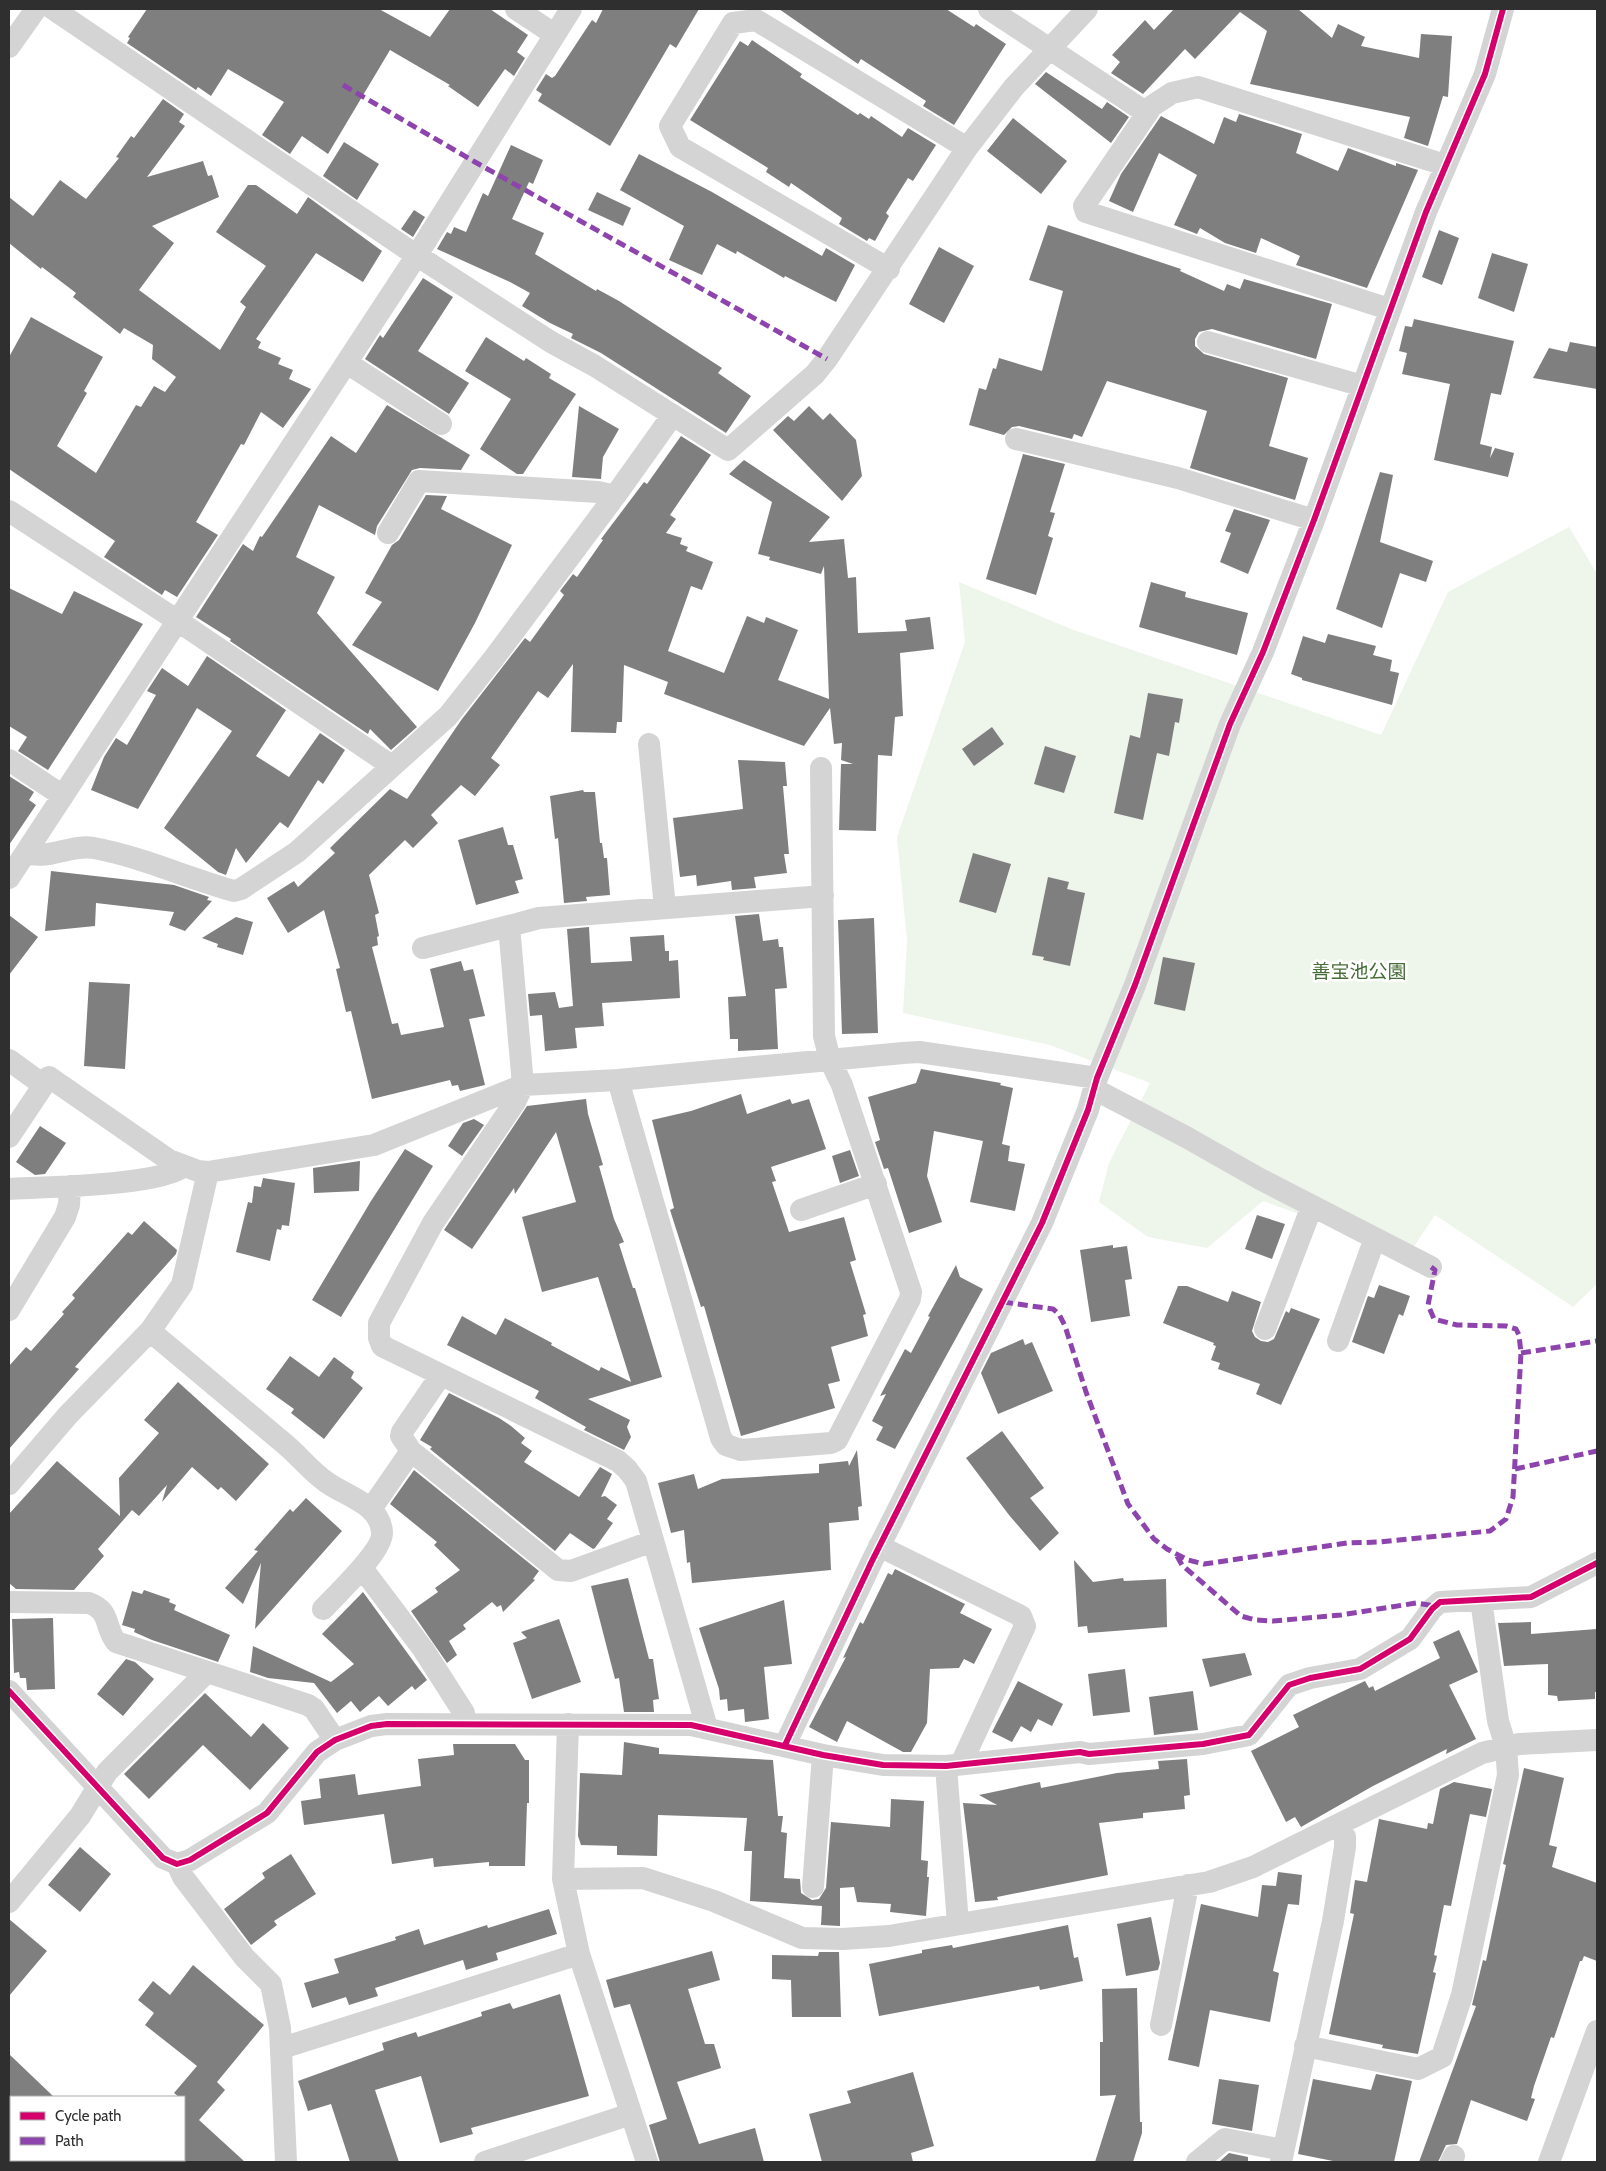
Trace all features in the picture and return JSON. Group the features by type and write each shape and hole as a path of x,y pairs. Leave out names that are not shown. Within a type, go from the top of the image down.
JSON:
{"street":[{"path":"9,47 36,9"},
{"path":"53,9 417,255 551,342 595,366 728,450 815,374 836,347 967,148 1014,87 1087,9"},
{"path":"516,9 554,34"},
{"path":"9,878 417,255 571,9"},
{"path":"989,9 1051,47 1147,113"},
{"path":"784,1745 879,1546 1042,1223 1088,1110 1096,1083 1135,985 1230,724 1263,652 1314,520 1389,309 1445,165 1485,74 1503,9"},
{"path":"888,269 680,147 670,126 733,23 756,20 967,148"},
{"path":"1389,309 1086,212 1084,206 1152,106 1172,93 1201,88 1445,165"},
{"path":"1208,342 1363,386"},
{"path":"346,363 441,424"},
{"path":"26,853 40,856 92,848 134,858 234,891 241,889 297,852 448,716 494,658 615,496 672,416"},
{"path":"1016,439 1178,478 1314,520"},
{"path":"388,533 419,481 598,492 615,496"},
{"path":"9,511 178,621 392,766"},
{"path":"649,744 665,908"},
{"path":"9,760 63,796"},
{"path":"618,1080 721,1438 726,1445 734,1449 831,1443 841,1435 910,1299 910,1286 842,1085 830,1060 824,1036 821,768"},
{"path":"423,948 540,918 823,896"},
{"path":"509,926 523,1085 515,1102 433,1223 379,1323 378,1338 382,1346 618,1461 636,1481 707,1728"},
{"path":"9,1137 42,1084 49,1077 168,1160 208,1172 374,1145 523,1085 618,1080 919,1052 1096,1083 1312,1206 1431,1267"},
{"path":"9,1060 42,1084"},
{"path":"9,1189 70,1186 163,1176 177,1171 184,1166"},
{"path":"9,1484 68,1415 150,1330 182,1285 208,1172"},
{"path":"801,1210 876,1184"},
{"path":"9,1310 65,1217 69,1205 70,1186"},
{"path":"1265,1329 1312,1206"},
{"path":"1338,1341 1375,1238"},
{"path":"150,1330 295,1453 325,1481 371,1509 378,1518 382,1532 381,1539 362,1568 323,1608"},
{"path":"441,1375 401,1436 411,1451 558,1570 571,1571 653,1541"},
{"path":"371,1509 411,1451"},
{"path":"879,1546 1021,1616 1025,1626 953,1765 958,1924"},
{"path":"9,1691 163,1858 177,1864 190,1860 267,1814 317,1752 336,1740 379,1725 690,1725 882,1765 953,1765 1080,1752 1090,1754 1203,1744 1249,1735 1289,1685 1310,1678 1360,1669 1410,1640 1432,1609 1440,1602 1531,1597 1597,1563"},
{"path":"362,1568 423,1648 464,1713 465,1724"},
{"path":"1305,2046 1418,2069 1442,2056 1462,1995 1508,1775 1506,1747 1498,1721 1481,1600"},
{"path":"9,1602 89,1603 97,1606 105,1613 112,1636 116,1642 308,1705 314,1709 336,1740"},
{"path":"9,1902 80,1816 107,1772 208,1672"},
{"path":"568,1724 563,1879 580,1954 647,2162"},
{"path":"563,1879 643,1878 714,1901 802,1938 843,1939 889,1936 1209,1882 1247,1869 1482,1753 1541,1742 1597,1740"},
{"path":"813,1887 823,1754"},
{"path":"1197,2162 1225,2139 1282,2156 1333,1921 1345,1847 1345,1837 1339,1824"},
{"path":"177,1864 183,1877 245,1958 271,1984 279,2014 282,2048 286,2162"},
{"path":"1161,2025 1188,1885"},
{"path":"282,2048 580,1954"},
{"path":"1549,2162 1597,2031"},
{"path":"485,2162 631,2114"}],"green space":[{"name":"善宝池公園","path":"1569,527 1597,574 1597,1284 1573,1307 1435,1215 1409,1254 1263,1201 1207,1248 1148,1237 1099,1202 1109,1163 1150,1083 1050,1045 903,1013 907,941 897,837 965,642 959,582 1071,629 1381,735 1448,592"}],"building":[{"path":"147,9 379,9 430,37 450,9 490,9 528,35 517,52 525,58 514,76 505,69 478,107 448,86 450,85 390,50 328,154 302,136 290,154 262,135 284,102 228,69 211,96 198,87 196,90 127,43 130,38 128,37"},
{"path":"603,9 699,9 676,48 670,44 610,146 538,101 542,94 536,90 546,74 552,78 555,76 592,20 596,23"},
{"path":"779,9 946,9 974,27 976,24 1006,44 954,125 923,106 926,101 861,59 858,64"},
{"path":"1174,9 1298,9 1332,38 1338,24 1365,37 1361,46 1419,58 1421,34 1452,36 1448,97 1443,96 1428,146 1404,138 1410,117 1250,84 1267,31 1240,12 1195,59 1185,49 1143,94 1111,73 1120,62 1112,55 1145,20 1154,30"},
{"path":"752,40 802,74 800,77 858,115 860,113 869,119 871,116 902,137 908,128 936,145 913,181 908,178 886,213 889,216 875,241 869,238 867,241 839,224 842,218 791,183 789,187 766,172 768,168 690,120 740,41 748,46"},
{"path":"1046,72 1102,109 1107,102 1129,117 1111,143 1035,84"},
{"path":"163,99 184,114 179,122 185,126 147,177 203,161 208,176 212,175 219,197 152,226 174,243 139,290 220,350 246,307 240,302 266,266 216,232 248,185 256,185 297,214 308,197 382,251 363,282 316,253 256,339 261,342 258,348 281,358 278,364 293,370 289,379 311,389 283,428 261,412 244,445 241,444 196,522 218,535 177,597 165,590 162,595 104,557 115,541 9,469 9,357 31,317 103,357 84,391 87,393 57,446 96,473 136,405 141,407 154,386 165,392 176,377 152,359 153,345 124,328 120,334 73,297 76,293 42,267 41,269 9,243 9,197 33,216 60,180 86,199 119,158 116,157 131,136 134,138"},
{"path":"1239,114 1302,134 1296,153 1338,171 1348,148 1396,166 1396,163 1418,170 1367,288 1296,265 1300,256 1261,238 1256,253 1225,243 1200,228 1197,234 1174,225 1197,175 1159,153 1133,212 1109,201 1121,174 1161,116 1214,144 1224,117 1236,122"},
{"path":"1013,118 1067,161 1041,194 987,151"},
{"path":"344,142 379,164 357,200 323,176"},
{"path":"511,145 543,160 533,184 529,182 512,219 544,233 535,254 596,291 597,289 619,301 722,368 718,373 751,396 726,433 601,353 571,338 573,334 522,306 530,293 437,249 447,232 451,234 454,227 466,232 483,193 488,196"},
{"path":"639,154 712,192 822,256 826,248 855,265 836,302 785,276 784,278 737,251 736,254 717,244 702,275 669,260 684,226 620,190"},
{"path":"597,192 631,208 623,226 588,210"},
{"path":"414,210 425,217 413,237 401,229"},
{"path":"1048,225 1181,269 1180,271 1224,291 1227,284 1240,289 1244,279 1332,304 1316,359 1212,329 1199,332 1195,339 1195,346 1204,354 1288,378 1269,446 1308,458 1295,500 1190,468 1207,411 1107,381 1082,437 1074,434 1072,439 1019,426 1012,427 1004,435 969,425 979,388 986,390 993,368 996,369 999,358 1042,371 1063,291 1029,280"},
{"path":"1439,230 1459,238 1442,285 1422,277"},
{"path":"939,247 974,266 944,323 909,304"},
{"path":"1492,253 1528,264 1514,312 1478,298"},
{"path":"423,278 453,297 418,351 469,383 449,414 365,359 380,335 383,338"},
{"path":"1414,319 1514,341 1501,395 1491,393 1480,444 1492,447 1490,458 1495,448 1514,453 1508,477 1434,460 1450,384 1402,374 1407,353 1399,351 1405,326 1412,327"},
{"path":"486,337 524,361 526,358 551,374 549,378 576,394 523,474 517,474 480,449 511,399 465,371"},
{"path":"1570,342 1597,347 1597,389 1533,378 1549,348 1567,352"},
{"path":"387,405 470,455 461,470 420,468 412,470 377,526 375,535 319,505 296,557 335,577 317,613 417,727 391,750 370,729 368,734 196,617 243,544 253,551 260,536 262,537 331,436 356,453"},
{"path":"579,406 619,429 603,457 601,479 572,477"},
{"path":"809,406 823,420 830,413 856,440 862,476 842,501 773,430 788,416 794,421"},
{"path":"681,436 711,455 670,515 676,519 666,533 682,538 680,544 688,547 686,551 713,562 702,590 691,586 668,651 724,673 747,616 764,623 766,617 798,630 778,680 829,699 824,566 821,574 769,560 770,557 758,554 772,502 729,474 744,460 830,517 809,542 844,539 848,578 856,577 858,633 907,631 905,620 930,617 934,649 900,653 903,716 895,717 892,756 878,755 876,831 839,830 841,764 853,764 841,760 842,743 834,744 830,708 804,746 664,694 668,682 624,665 622,722 617,722 616,733 571,732 573,664 548,698 538,691 491,758 500,765 475,796 461,785 431,815 438,823 413,848 405,840 369,875 379,913 375,915 379,936 377,937 378,945 372,947 392,1024 398,1023 401,1035 444,1027 430,969 461,961 464,971 473,969 485,1016 469,1019 485,1085 460,1091 458,1085 452,1086 450,1080 372,1099 351,1011 346,1012 336,969 340,968 324,910 288,933 267,898 294,881 298,887 335,853 330,848 390,789 407,799 462,719 525,638 530,642 564,595 560,591 573,574 577,577 603,540 601,539 644,482 647,484"},
{"path":"1023,454 1065,464 1050,512 1055,513 1048,536 1053,538 1036,595 986,579"},
{"path":"1380,472 1393,475 1380,542 1433,561 1426,582 1400,573 1382,628 1336,609"},
{"path":"426,495 447,496 441,509 512,545 475,623 438,691 352,645 382,602 365,593 392,545 399,540"},
{"path":"1234,509 1270,520 1248,574 1220,562 1231,533 1225,531"},
{"path":"1151,582 1186,592 1185,597 1248,613 1237,655 1139,627"},
{"path":"9,588 62,614 74,591 143,624 48,770 18,751 27,737 9,726"},
{"path":"1328,634 1376,646 1373,655 1392,660 1390,671 1399,673 1392,705 1302,680 1302,678 1291,674 1303,636 1325,643"},
{"path":"207,656 286,710 256,756 289,777 320,733 345,750 323,784 318,780 288,828 280,822 246,863 236,848 226,875 218,872 164,828 232,731 197,708 138,809 91,790 104,757 116,738 127,745 156,695 147,691 162,668 188,686"},
{"path":"1148,693 1183,699 1179,723 1175,722 1169,756 1157,753 1143,820 1114,813 1130,735 1140,738"},
{"path":"992,727 1004,744 974,766 962,749"},
{"path":"1045,746 1076,756 1064,793 1034,784"},
{"path":"738,760 785,762 787,786 783,786 789,854 784,854 787,873 754,877 756,888 732,890 731,881 697,886 696,875 680,877 673,818 743,809"},
{"path":"9,776 34,792 29,800 36,805 9,845"},
{"path":"583,790 584,792 595,792 600,843 602,843 604,858 607,858 610,895 586,897 587,901 564,903 558,838 555,839 550,796"},
{"path":"503,827 508,845 513,845 523,879 515,881 519,893 476,905 458,840"},
{"path":"973,853 1011,864 996,913 959,902"},
{"path":"51,871 174,885 209,897 207,900 212,901 185,931 169,925 174,912 96,903 95,926 45,931"},
{"path":"1048,877 1069,882 1067,889 1085,893 1070,966 1043,960 1044,957 1032,955"},
{"path":"759,914 763,941 778,939 779,947 783,947 787,988 775,989 778,1049 738,1051 738,1039 730,1039 728,997 746,996 735,916"},
{"path":"9,915 38,937 9,975"},
{"path":"236,917 253,922 243,955 217,947 218,944 202,938"},
{"path":"874,918 878,1033 842,1034 838,920"},
{"path":"589,927 591,963 632,961 630,937 664,935 665,951 669,951 669,961 678,960 680,998 602,1003 604,1026 575,1028 577,1048 545,1051 542,1015 530,1016 528,994 555,992 559,1008 573,1006 567,929"},
{"path":"1163,957 1195,963 1185,1011 1154,1004"},
{"path":"89,982 130,984 125,1069 84,1066"},
{"path":"921,1069 1001,1083 1000,1085 1013,1088 1002,1144 1010,1146 1008,1161 1025,1164 1015,1211 970,1202 983,1141 934,1131 927,1176 942,1222 909,1233 888,1168 884,1169 875,1142 880,1140 868,1097 916,1083"},
{"path":"741,1094 747,1114 790,1099 792,1104 809,1099 826,1149 771,1167 776,1181 772,1182 789,1232 844,1217 856,1260 850,1262 866,1314 863,1315 868,1336 831,1347 840,1381 828,1384 835,1408 741,1436 704,1306 701,1307 670,1210 674,1208 652,1120 691,1111"},
{"path":"586,1099 588,1114 603,1165 599,1166 614,1219 624,1242 619,1244 633,1288 635,1288 662,1377 588,1399 630,1420 627,1427 631,1437 624,1450 584,1430 586,1427 535,1398 539,1391 447,1345 462,1316 496,1335 505,1318 599,1371 601,1367 631,1382 598,1277 542,1292 522,1217 576,1202 556,1132 515,1194 514,1188 472,1249 444,1230 527,1106"},
{"path":"474,1119 484,1125 462,1156 448,1146 463,1123"},
{"path":"40,1126 66,1143 45,1174 35,1175 16,1162"},
{"path":"405,1149 433,1166 341,1317 312,1300 371,1201"},
{"path":"850,1150 859,1176 840,1183 832,1156"},
{"path":"360,1161 359,1191 314,1193 313,1168"},
{"path":"263,1178 295,1183 289,1226 282,1225 281,1230 277,1229 270,1261 236,1252 248,1202 252,1203 254,1186 261,1187"},
{"path":"1257,1215 1285,1224 1272,1259 1245,1249"},
{"path":"144,1221 177,1250 176,1254 75,1367 79,1369 9,1449 9,1366 26,1347 31,1351 64,1314 62,1312 75,1298 72,1295 128,1232 132,1235"},
{"path":"1113,1245 1113,1248 1127,1246 1132,1279 1125,1280 1130,1316 1091,1322 1080,1250"},
{"path":"956,1265 960,1277 983,1289 895,1449 876,1440 883,1427 872,1421 886,1394 880,1396 905,1349 911,1353 930,1317 928,1316"},
{"path":"1379,1285 1410,1296 1403,1316 1399,1314 1384,1354 1352,1342 1368,1296 1374,1298"},
{"path":"1178,1286 1187,1286 1228,1302 1232,1291 1261,1302 1252,1331 1255,1337 1261,1341 1268,1342 1274,1339 1286,1311 1289,1313 1291,1308 1320,1319 1281,1405 1256,1394 1260,1384 1218,1369 1220,1363 1211,1360 1216,1346 1213,1345 1214,1343 1163,1323"},
{"path":"1023,1339 1025,1345 1032,1342 1053,1391 998,1414 981,1373 991,1353"},
{"path":"290,1356 319,1377 334,1357 354,1372 351,1378 363,1388 324,1439 291,1413 294,1409 266,1389"},
{"path":"178,1382 269,1464 236,1501 221,1487 218,1490 192,1467 162,1502 167,1485 139,1516 132,1510 98,1549 104,1556 74,1590 16,1589 9,1583 9,1514 57,1461 120,1516 119,1478 159,1433 144,1420"},
{"path":"449,1393 511,1426 525,1438 521,1443 532,1451 524,1462 579,1497 600,1467 612,1474 601,1497 605,1496 617,1505 607,1519 613,1523 595,1548 593,1549 570,1533 555,1551 430,1449 432,1447 420,1440"},
{"path":"1002,1431 1044,1488 1030,1498 1059,1533 1040,1551 1009,1515 966,1458"},
{"path":"857,1450 862,1506 858,1507 859,1520 829,1523 831,1570 692,1583 690,1562 687,1563 684,1530 671,1533 658,1483 694,1474 698,1489 722,1479 819,1473 819,1464 848,1461 849,1466"},
{"path":"414,1470 539,1571 533,1579 535,1580 503,1612 501,1605 497,1607 492,1602 463,1625 466,1629 449,1641 457,1655 447,1663 411,1611 438,1592 435,1588 460,1570 434,1545 437,1542 390,1504"},
{"path":"306,1498 342,1531 255,1629 261,1563 243,1604 225,1588 258,1551 254,1550 290,1509 293,1512"},
{"path":"1074,1560 1093,1582 1123,1578 1124,1581 1166,1579 1167,1627 1088,1633 1087,1626 1078,1627"},
{"path":"895,1569 965,1604 960,1613 992,1629 974,1664 964,1659 959,1668 930,1669 927,1723 911,1752 903,1752 847,1721 837,1742 809,1727 846,1657 843,1658 860,1622 863,1624 888,1573 892,1575"},
{"path":"628,1578 649,1659 653,1659 659,1699 653,1700 654,1712 624,1712 619,1678 615,1679 591,1586"},
{"path":"144,1590 170,1599 169,1602 176,1605 174,1610 230,1635 218,1662 152,1640 134,1632 135,1629 122,1625 132,1591 142,1594"},
{"path":"363,1592 427,1680 415,1690 412,1686 388,1706 379,1696 360,1712 351,1701 337,1713 314,1683 268,1678 250,1672 253,1646 331,1682 354,1664 322,1634"},
{"path":"784,1600 792,1664 764,1667 769,1719 745,1722 744,1709 728,1711 727,1699 720,1700 719,1689 699,1628"},
{"path":"53,1618 55,1689 27,1690 26,1678 20,1678 19,1672 14,1673 12,1619"},
{"path":"559,1619 581,1682 532,1699 513,1643 527,1638 521,1632"},
{"path":"1531,1622 1531,1634 1597,1629 1597,1692 1595,1692 1595,1699 1558,1701 1557,1696 1548,1695 1548,1664 1504,1666 1498,1623"},
{"path":"1459,1630 1478,1672 1449,1685 1476,1739 1446,1754 1447,1749 1373,1786 1301,1827 1295,1817 1286,1822 1251,1751 1299,1727 1293,1715 1365,1681 1369,1688 1373,1686 1375,1691 1440,1658 1433,1642"},
{"path":"1245,1653 1252,1675 1210,1687 1202,1659"},
{"path":"126,1659 135,1662 154,1679 123,1716 97,1694"},
{"path":"1125,1669 1130,1712 1093,1716 1088,1674"},
{"path":"1018,1681 1063,1704 1052,1726 1038,1719 1031,1732 1021,1726 1012,1742 992,1732"},
{"path":"1193,1691 1198,1730 1154,1735 1149,1697"},
{"path":"205,1693 251,1737 263,1723 289,1748 250,1790 203,1745 149,1799 124,1774"},
{"path":"624,1742 659,1748 659,1754 773,1760 778,1816 783,1816 781,1832 787,1833 784,1878 800,1879 801,1893 812,1900 819,1899 826,1888 831,1822 890,1827 891,1799 924,1801 921,1860 928,1861 927,1877 929,1877 926,1916 890,1912 891,1904 857,1902 854,1887 840,1888 840,1926 821,1925 822,1906 750,1901 752,1851 744,1851 747,1818 658,1815 657,1856 617,1855 617,1846 581,1845 578,1836 580,1773 622,1775"},
{"path":"453,1744 515,1744 525,1760 529,1760 529,1803 527,1803 525,1866 489,1866 489,1862 434,1867 433,1858 392,1864 384,1814 304,1825 301,1801 321,1798 319,1779 355,1774 358,1795 421,1786 418,1759 454,1755"},
{"path":"1187,1759 1190,1795 1184,1796 1185,1809 1143,1813 1143,1818 1099,1823 1108,1875 997,1897 998,1900 975,1902 963,1803 997,1805 979,1795 1040,1782 1041,1788 1117,1773 1159,1769 1158,1761"},
{"path":"1524,1768 1564,1778 1549,1845 1557,1847 1552,1867 1597,1883 1597,1961 1584,1956 1582,1961 1580,1961 1554,2038 1551,2037 1534,2086 1531,2098 1535,2099 1527,2121 1471,2100 1457,2144 1446,2145 1438,2162 1419,2162 1476,2006 1472,2005 1483,1960 1486,1961 1506,1865 1503,1864"},
{"path":"1454,1782 1492,1789 1486,1817 1470,1814 1451,1906 1444,1905 1434,1955 1437,1956 1433,1972 1436,1973 1418,2054 1382,2048 1383,2045 1329,2034 1354,1914 1350,1913 1355,1880 1367,1882 1379,1819 1427,1829 1428,1823 1433,1824 1440,1789"},
{"path":"80,1847 111,1874 80,1912 48,1885"},
{"path":"291,1854 316,1894 274,1921 277,1925 251,1945 224,1909 265,1878 262,1873"},
{"path":"1278,1872 1302,1875 1299,1905 1288,1904 1273,1971 1279,1973 1270,2022 1210,2010 1199,2067 1168,2060 1201,1904 1258,1917 1262,1885 1276,1886"},
{"path":"549,1909 557,1934 496,1953 498,1960 466,1970 463,1960 375,1988 378,1996 349,2005 346,1997 312,2008 304,1983 339,1973 334,1959 396,1940 395,1937 419,1929 424,1945 487,1925 488,1928"},
{"path":"1151,1917 1160,1963 1158,1970 1126,1976 1117,1924"},
{"path":"9,1919 47,1951 9,1996"},
{"path":"1068,1925 1074,1958 1078,1957 1083,1981 1040,1990 1039,1986 879,2016 869,1964 922,1953 922,1950 952,1945 953,1948"},
{"path":"712,1951 720,1980 688,1989 705,2044 714,2044 721,2068 677,2082 699,2144 755,2128 764,2162 660,2162 649,2125 667,2119 630,2004 614,2008 606,1980"},
{"path":"819,1952 839,1952 841,2017 792,2017 791,1980 772,1979 772,1955 818,1956"},
{"path":"193,1965 264,2025 217,2082 225,2090 199,2120 245,2162 184,2162 185,2096 178,2096 174,2093 197,2066 145,2025 154,2013 138,2000 153,1981 170,1995"},
{"path":"1137,1988 1140,2122 1142,2122 1142,2133 1133,2162 1095,2162 1116,2095 1100,2096 1100,2042 1103,2042 1102,1989"},
{"path":"560,1994 589,2096 471,2128 473,2134 440,2143 421,2076 375,2090 399,2162 350,2162 331,2104 308,2111 298,2081 384,2050 382,2043 416,2032 418,2037 482,2016 481,2012 510,2003 513,2009"},
{"path":"9,2054 53,2096 10,2096 9,2108"},
{"path":"913,2072 934,2146 911,2153 913,2162 822,2162 809,2114 851,2103 847,2091"},
{"path":"1376,2074 1412,2081 1394,2162 1338,2162 1298,2154 1313,2079 1371,2090"},
{"path":"1219,2079 1259,2085 1252,2131 1212,2124"},
{"path":"1229,2153 1248,2157 1248,2162 1219,2162"}],"marked path":[{"path":"343,85 475,162 827,359"},
{"path":"1003,1302 1053,1309 1059,1314 1065,1326 1086,1392 1128,1504 1154,1539 1167,1549 1188,1560 1204,1564 1347,1543 1380,1542 1490,1531 1506,1519 1513,1497 1521,1353 1519,1335 1516,1329 1506,1326 1457,1325 1434,1319 1428,1305 1435,1270 1431,1267"},
{"path":"1521,1353 1597,1341"},
{"path":"1515,1469 1597,1451"},
{"path":"1177,1556 1182,1565 1241,1616 1255,1620 1273,1621 1341,1615 1416,1603 1429,1605 1432,1609"}],"cycle path":[{"path":"785,1745 872,1561 1042,1223 1088,1110 1097,1078 1135,985 1230,724 1263,652 1314,520 1426,212 1485,74 1503,9"},
{"path":"9,1691 163,1858 177,1864 190,1860 267,1813 317,1752 335,1740 371,1726 387,1724 691,1725 823,1755 883,1765 946,1766 1080,1752 1089,1754 1203,1744 1249,1735 1289,1685 1310,1678 1360,1669 1410,1639 1432,1609 1440,1602 1531,1597 1597,1563"}]}
